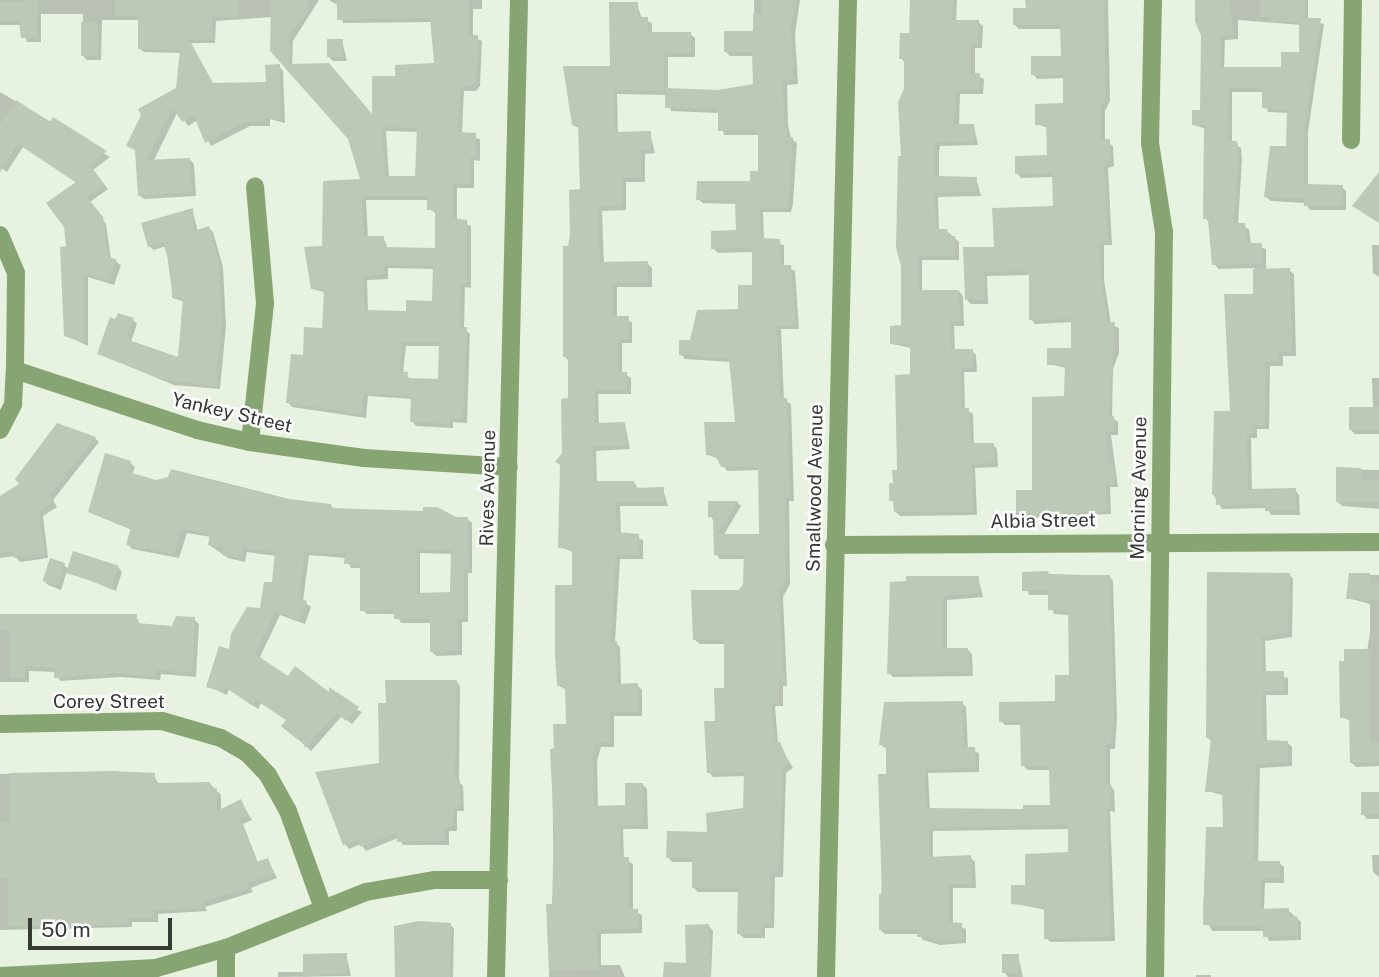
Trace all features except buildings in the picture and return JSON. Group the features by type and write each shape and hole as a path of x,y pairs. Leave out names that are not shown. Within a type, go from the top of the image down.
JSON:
{"street":[{"name":"Rives Avenue","path":"496,977 519,0"},
{"name":"Smallwood Avenue","path":"826,977 848,0"},
{"name":"Morning Avenue","path":"1153,0 1150,139 1164,232 1155,977"},
{"path":"1351,140 1353,0"},
{"path":"250,442 265,303 255,186"},
{"path":"0,235 16,273 13,404 0,430"},
{"name":"Yankey Street","path":"15,370 197,430 250,442 364,458 509,467"},
{"name":"Albia Street","path":"834,545 1159,540 1379,542"},
{"name":"Corey Street","path":"0,724 162,721 221,738 247,753 268,775 288,811 323,908"},
{"path":"0,976 156,968 226,948 323,908 399,884 499,880"},
{"path":"226,948 226,977"}]}
